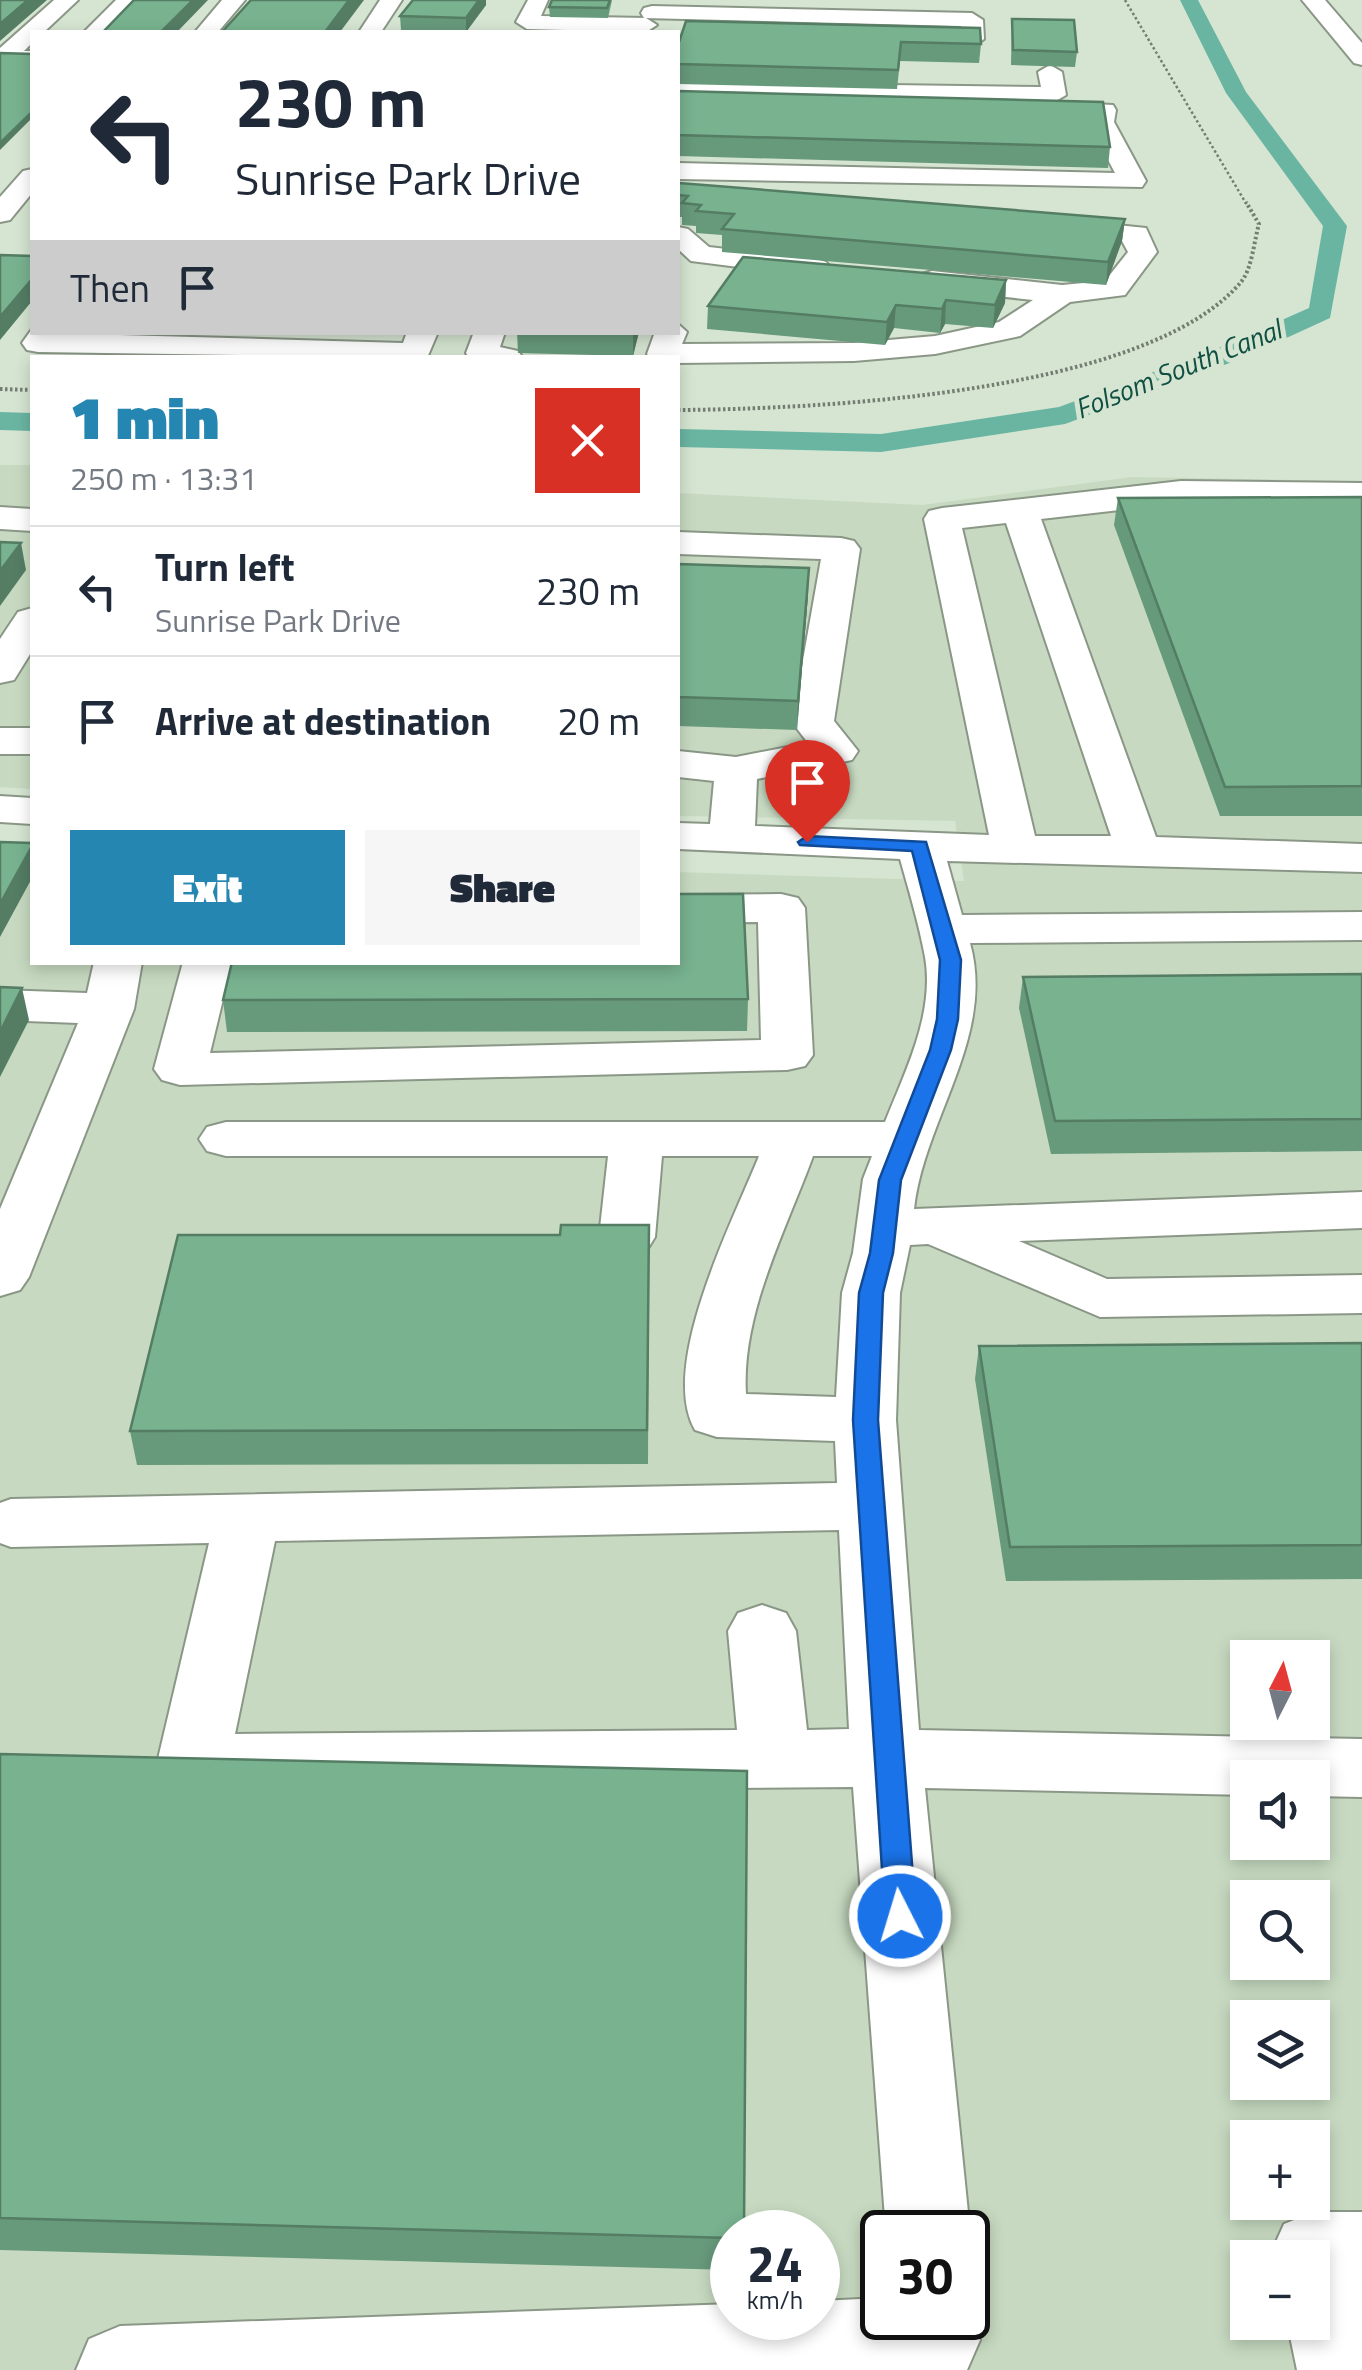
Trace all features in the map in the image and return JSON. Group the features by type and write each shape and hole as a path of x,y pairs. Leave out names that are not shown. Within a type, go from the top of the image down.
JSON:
{"street":[{"path":"34,30 67,0"},
{"path":"97,30 129,0"},
{"path":"208,30 234,0"},
{"path":"371,30 391,0"},
{"path":"1313,0 1362,58"},
{"path":"538,1 527,22 972,20 974,39 680,33"},
{"path":"30,33 4,57 30,58"},
{"path":"680,89 1054,94 1050,72"},
{"path":"680,101 1104,110 1101,122 1133,181 680,171"},
{"path":"0,214 27,161"},
{"path":"680,191 792,202"},
{"path":"910,278 1062,294 1114,290 1143,252 1136,244 1136,234 1021,223"},
{"path":"683,301 689,245 853,272"},
{"path":"662,348 854,352 935,345 1009,329 1062,294"},
{"path":"44,335 38,343 101,338 414,353 423,335"},
{"path":"489,335 482,353 492,355"},
{"path":"1014,850 942,519 1180,492 1362,494"},
{"path":"1020,510 1138,850"},
{"path":"0,518 30,520"},
{"path":"680,544 841,550 813,722 837,750 736,770 680,764"},
{"path":"0,671 30,623"},
{"path":"0,741 30,741"},
{"path":"736,770 705,838 1362,858"},
{"path":"0,809 30,811"},
{"path":"920,846 950,960 948,1019 940,1050 890,1180 909,1227 1100,1298 1362,1294"},
{"path":"207,965 180,1069 787,1055 781,908 680,909"},
{"path":"942,929 1362,926"},
{"path":"0,1005 113,986"},
{"path":"5,1254 113,986"},
{"path":"627,1237 638,1139"},
{"path":"792,1139 729,1306 714,1359 717,1415 865,1420"},
{"path":"226,1140 903,1139"},
{"path":"909,1227 1362,1210"},
{"path":"909,1227 871,1293 865,1420 886,1758 926,2210"},
{"path":"11,1523 868,1506"},
{"path":"247,1519 193,1763 886,1758 1362,1768"},
{"path":"762,1631 775,1759"},
{"path":"1341,2370 1314,2253 1362,2253"},
{"path":"120,2370 936,2342"}],"path":[{"path":"0,389 30,390"}],"shaded area":[{"path":"0,465 30,465 30,789 0,787"},
{"path":"1132,477 1362,481 1362,2370 0,2370 0,850 30,852 30,965 680,965 680,872 964,881 955,821 680,816 680,493 922,505"}],"building":[{"path":"0,0 28,0 0,24"},
{"path":"134,0 193,0 163,30 105,30"},
{"path":"251,0 349,0 326,30 224,30"},
{"path":"413,0 479,0 466,18 400,16"},
{"path":"552,0 610,0 607,8 549,7"},
{"path":"1012,19 1074,20 1077,52 1013,50"},
{"path":"686,21 980,28 981,44 901,42 898,70 680,64 680,39"},
{"path":"0,53 30,54 30,114 0,143"},
{"path":"680,91 1103,102 1110,147 680,135"},
{"path":"680,183 1125,219 1108,262 722,229 734,214 696,211 701,205 682,203 688,196 680,195"},
{"path":"0,255 30,256 30,281 0,317"},
{"path":"743,257 1006,280 995,305 946,300 942,309 896,305 887,322 708,306"},
{"path":"1362,497 1362,786 1225,787 1118,498"},
{"path":"0,542 21,543 0,571"},
{"path":"680,564 809,568 798,701 680,697"},
{"path":"0,842 30,843 30,850 0,904"},
{"path":"680,894 743,894 748,999 223,1000 231,965 680,965"},
{"path":"1362,974 1362,1119 1055,1121 1023,977"},
{"path":"0,987 22,988 0,1032"},
{"path":"561,1225 649,1225 647,1430 130,1431 178,1235 560,1235"},
{"path":"1362,1343 1362,1545 1010,1547 979,1346"},
{"path":"0,1754 747,1771 744,2210 710,2210 710,2237 0,2218"}],"waterway":[{"name":"Folsom South Canal","path":"680,438 881,443 1065,415 1233,352 1321,312 1335,226 1236,93 1189,0"},
{"name":"Folsom South Canal","path":"0,421 30,422"}],"route":[{"path":"807,842 920,846 950,960 948,1019 890,1180 882,1253 871,1293 865,1420 868,1506 900,1916"}]}
